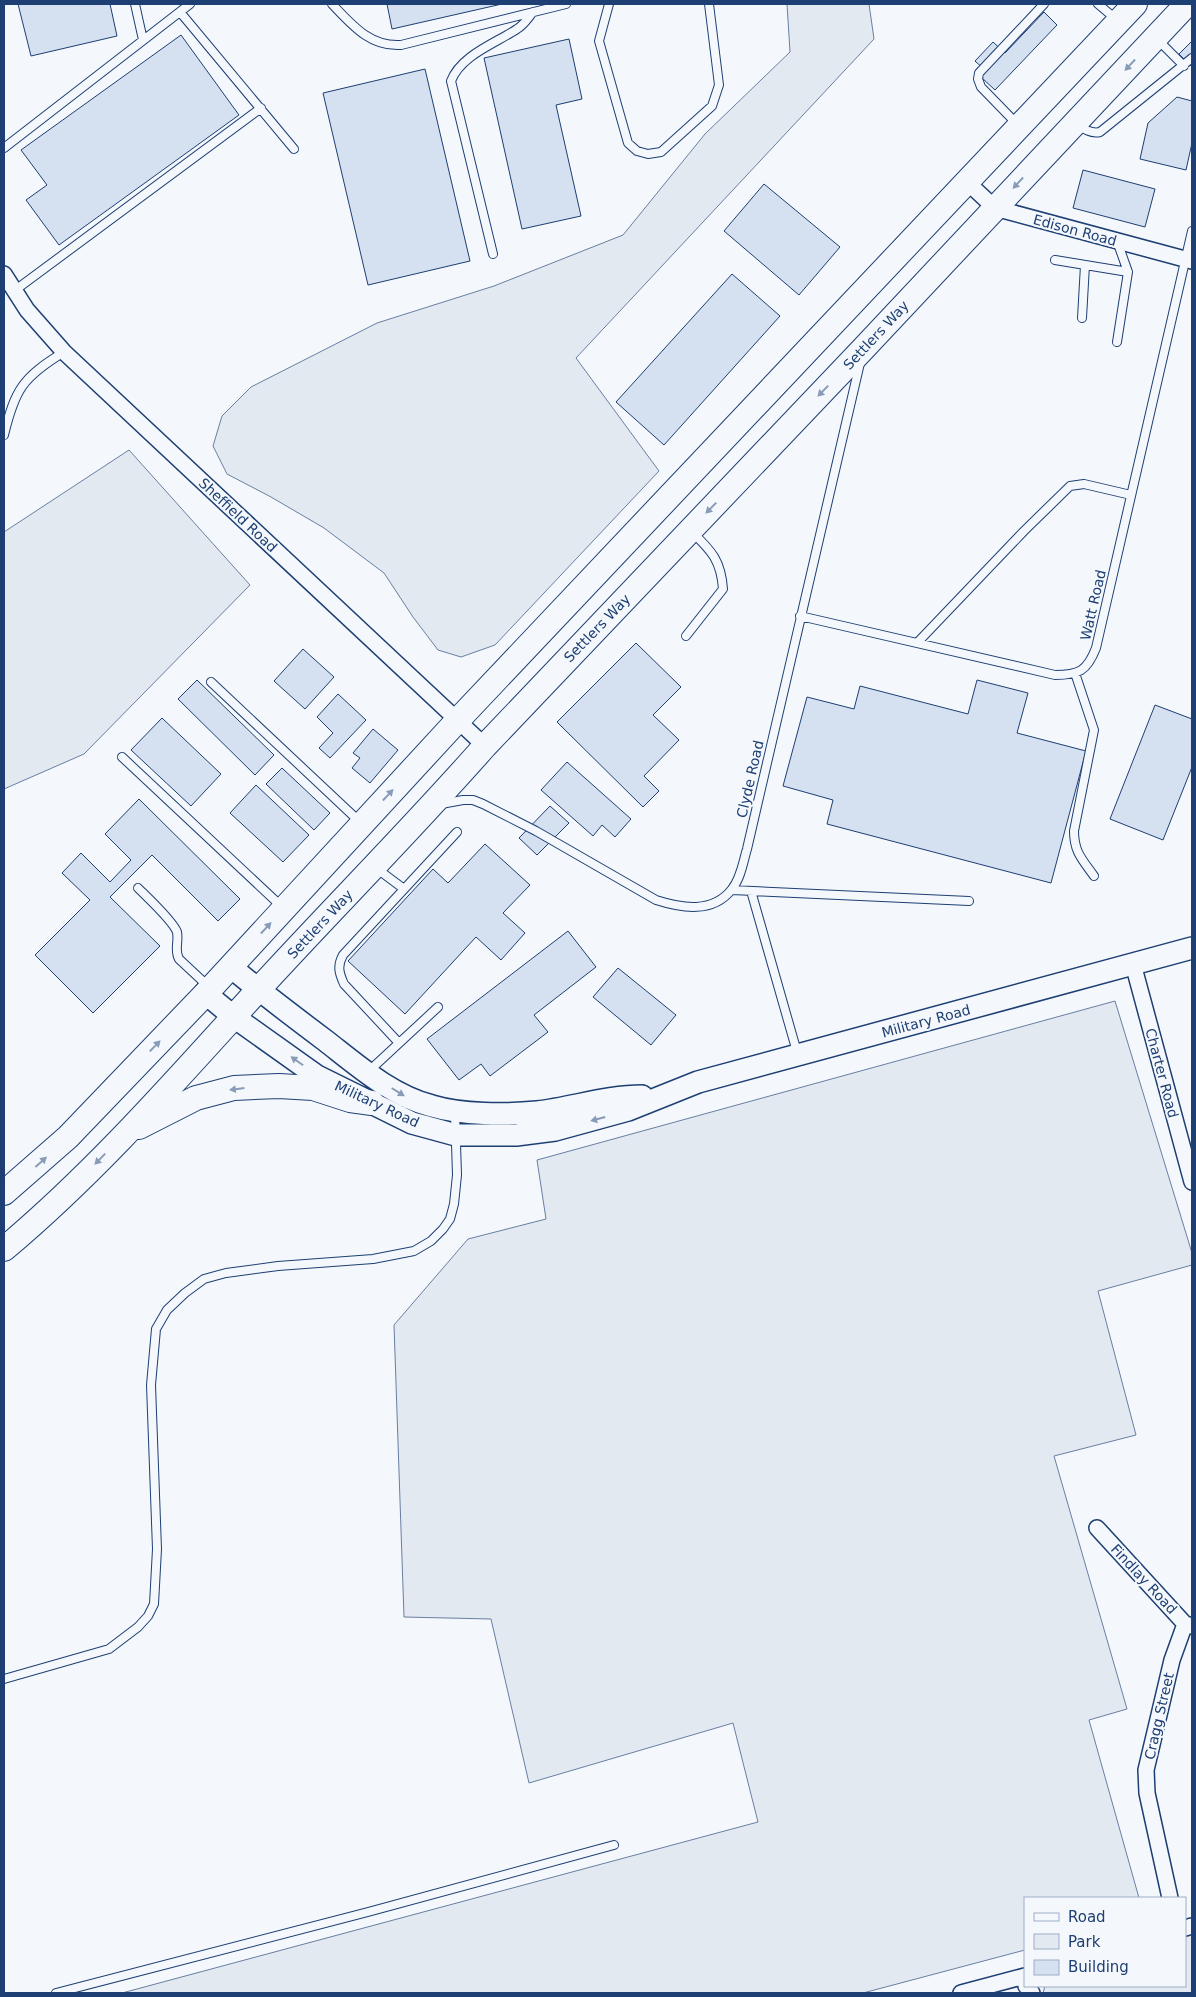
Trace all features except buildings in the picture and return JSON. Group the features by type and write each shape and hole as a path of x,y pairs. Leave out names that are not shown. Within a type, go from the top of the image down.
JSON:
{"main road":[{"path":"4,1194 68,1137 231,967 457,721 1135,4"},
{"name":"Settlers Way","path":"4,1249 46,1214 122,1137 432,806 484,746 690,531 1187,4"},
{"path":"122,1137 196,1098 234,1088 279,1086 313,1088 350,1100 372,1102"}],"street":[{"name":"Edison Road","path":"967,182 995,208 1116,242 1189,260"},
{"name":"Sheffield Road","path":"4,274 27,310 64,352 484,746"},
{"name":"Military Road","path":"208,991 234,1017 318,1076 412,1122 456,1135 516,1135 555,1130 628,1110 698,1082 1192,948"},
{"name":"Charter Road","path":"1133,964 1192,1182"},
{"name":"Military Road","path":"231,967 258,990 367,1073 406,1097 432,1106 455,1111 537,1112 622,1097 660,1096"},
{"name":"Findlay Road","path":"1097,1528 1189,1625"},
{"name":"Cragg Street","path":"1170,1897 1147,1793 1146,1770 1172,1660 1189,1625"},
{"path":"961,1993 1024,1981"}],"lane":[{"path":"135,4 143,40"},
{"path":"4,148 190,4"},
{"path":"332,4 352,24 374,41 392,45 566,4"},
{"path":"609,4 599,41 628,143 637,151 648,154 661,152 712,106 718,85 709,4"},
{"path":"1019,126 981,87 978,79 979,73 1044,4"},
{"path":"1098,4 1118,21"},
{"path":"180,12 294,148"},
{"path":"493,254 451,81 455,70 473,56 520,27 533,12"},
{"path":"1156,37 1184,66"},
{"path":"1075,123 1087,131 1100,132 1192,58"},
{"path":"14,290 261,108"},
{"name":"Watt Road","path":"1075,673 1087,667 1096,648 1131,495 1189,260 1192,231"},
{"path":"1116,242 1128,272 1117,342"},
{"path":"1054,260 1128,272"},
{"path":"1082,318 1085,266"},
{"name":"Clyde Road","path":"732,890 740,875 747,849 863,348"},
{"path":"4,435 17,392 38,368 64,352"},
{"path":"917,643 1024,531 1070,486 1084,484 1131,495"},
{"path":"686,636 722,590 721,572 711,550 690,531"},
{"path":"800,616 1055,675 1075,673 1094,725 1094,730 1074,831 1074,842 1076,851 1094,876"},
{"path":"211,682 362,824"},
{"path":"122,757 284,908"},
{"path":"432,806 463,800 473,800 483,804 536,831 656,900 674,906 698,907 716,902 732,890 969,901"},
{"path":"399,1043 344,984 339,972 338,963 343,955 457,832"},
{"path":"374,867 404,889"},
{"path":"138,888 175,927 178,942 176,954 208,991"},
{"path":"751,891 798,1056"},
{"path":"367,1073 438,1007"},
{"path":"4,1678 109,1649 138,1627 148,1616 154,1604 157,1548 151,1385 156,1329 167,1310 204,1279 226,1273 278,1266 372,1259 414,1251 431,1241 450,1219 454,1204 456,1176 455,1111"},
{"path":"56,1993 368,1912 614,1845"}],"green space":[{"path":"787,4 869,4 874,39 576,358 659,471 495,645 461,657 438,650 413,617 384,573 324,528 227,474 213,446 222,416 251,387 377,323 494,286 623,235 705,134 790,52"},
{"path":"129,450 250,585 84,754 4,789 4,532"},
{"path":"1115,1001 1192,1253 1192,1265 1098,1291 1136,1435 1054,1456 1127,1709 1089,1720 1139,1897 1024,1897 1024,1950 863,1993 122,1993 758,1822 733,1723 529,1783 491,1619 404,1617 394,1325 468,1239 546,1219 537,1160"},
{"path":"1192,1929 1192,1993 1043,1993 1045,1987 1186,1987 1186,1932"}]}
